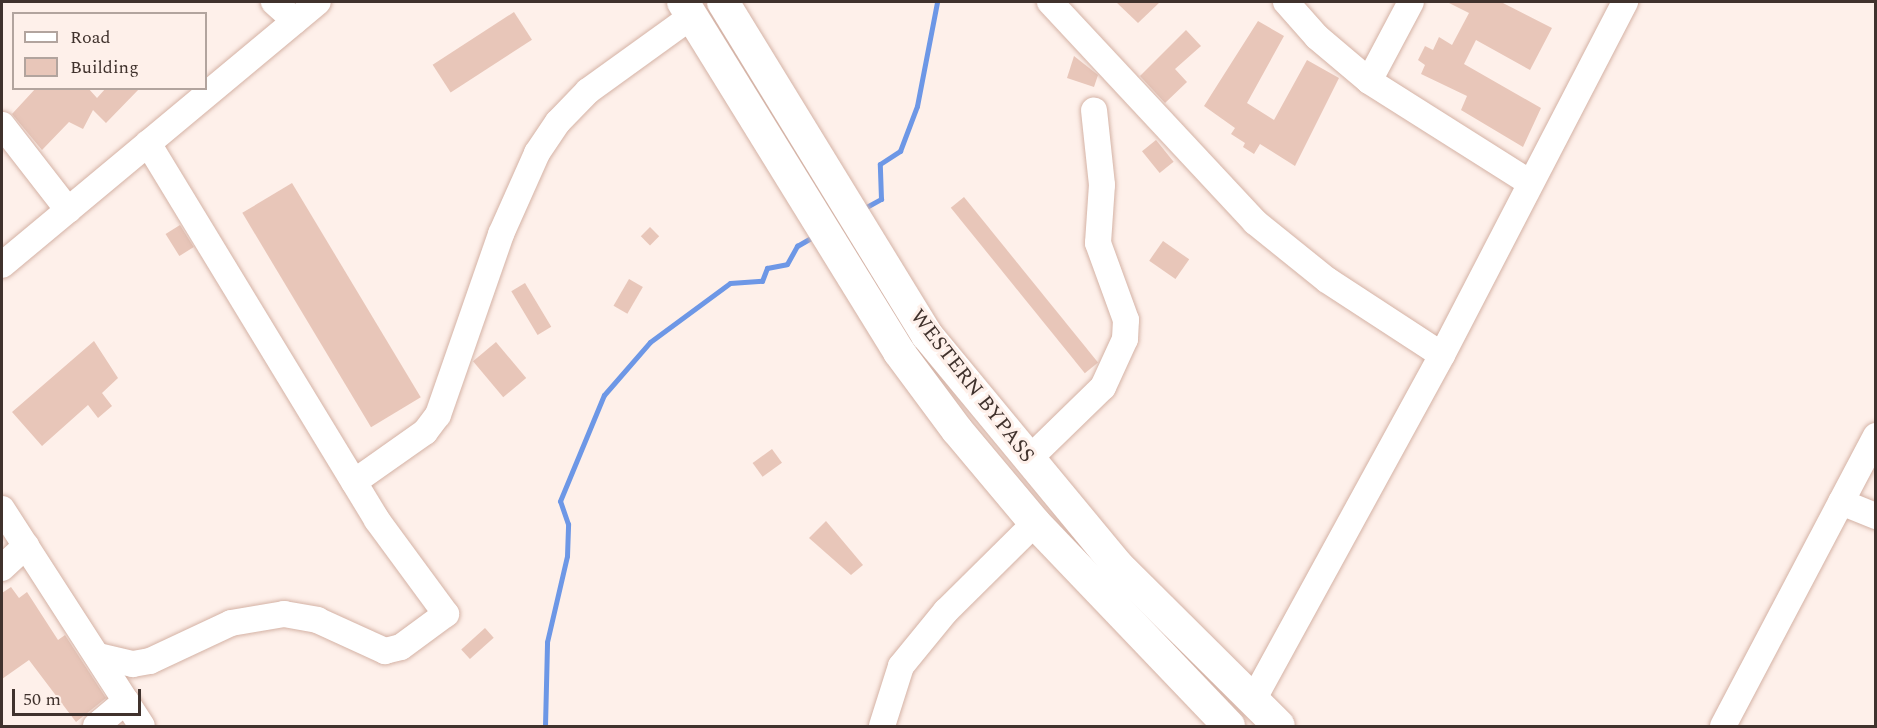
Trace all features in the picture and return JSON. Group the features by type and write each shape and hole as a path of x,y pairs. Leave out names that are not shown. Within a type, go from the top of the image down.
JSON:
{"main road":[{"name":"WESTERN BYPASS","path":"723,2 927,335 1117,565 1252,702 1279,726"},
{"name":"WESTERN BYPASS","path":"687,9 899,352 1035,523 1227,726"}],"street":[{"path":"274,2 295,21"},
{"path":"2,265 318,2"},
{"path":"1050,2 1255,222 1327,280 1442,355"},
{"path":"1286,2 1317,37 1370,81 1529,182"},
{"path":"1370,81 1411,2"},
{"path":"1252,702 1442,355 1529,182 1625,2"},
{"path":"354,482 425,432 438,415 501,234 537,153 558,122 588,91 687,9"},
{"path":"1029,459 1102,387 1125,339 1121,304 1098,243 1102,185 1094,110"},
{"path":"2,125 68,210"},
{"path":"98,656 133,664 150,661 231,623 261,616 317,620 385,651 439,624 446,614 354,482 148,143"},
{"path":"1723,726 1875,436"},
{"path":"1841,502 1875,516"},
{"path":"2,509 142,726"},
{"path":"882,726 901,666 946,610 1035,523"},
{"path":"2,568 26,546"},
{"path":"96,726 126,701"}],"building":[{"path":"1116,2 1160,2 1138,23"},
{"path":"1447,2 1501,2 1552,28 1530,70 1476,40 1464,64 1541,108 1523,147 1461,110 1467,96 1421,74 1425,65 1418,60 1425,46 1433,50 1439,37 1452,45 1469,13"},
{"path":"514,12 532,40 451,93 433,65"},
{"path":"1258,21 1284,36 1247,103 1274,120 1307,60 1339,78 1295,166 1260,144 1254,154 1243,147 1245,143 1231,134 1235,128 1204,106"},
{"path":"1186,30 1201,46 1175,69 1187,82 1165,103 1140,76"},
{"path":"1074,56 1098,75 1094,87 1067,78"},
{"path":"34,90 90,90 97,98 104,90 138,90 106,123 93,110 83,129 69,122 42,150 12,114"},
{"path":"1156,140 1174,162 1160,173 1142,151"},
{"path":"292,183 421,397 371,427 242,213"},
{"path":"964,197 1098,363 1085,373 951,208"},
{"path":"180,225 194,247 179,256 166,234"},
{"path":"650,227 659,236 650,245 641,236"},
{"path":"1163,241 1189,259 1175,279 1149,261"},
{"path":"629,279 643,287 627,314 614,306"},
{"path":"525,283 551,327 538,335 511,291"},
{"path":"94,341 118,378 102,393 112,406 98,418 88,405 42,446 12,412"},
{"path":"496,342 526,378 503,397 473,361"},
{"path":"772,449 782,463 763,477 753,463"},
{"path":"826,521 863,565 851,575 809,538"},
{"path":"11,587 19,598 27,592 58,640 65,635 106,698 76,722 29,660 2,679 2,593"},
{"path":"485,628 494,638 470,659 461,649"}],"waterway":[{"path":"861,210 881,199 880,164 900,151 917,106 937,2"},
{"path":"545,726 547,642 567,556 568,524 560,501 604,395 650,342 730,283 762,281 767,268 787,264 797,246 816,235"}]}
